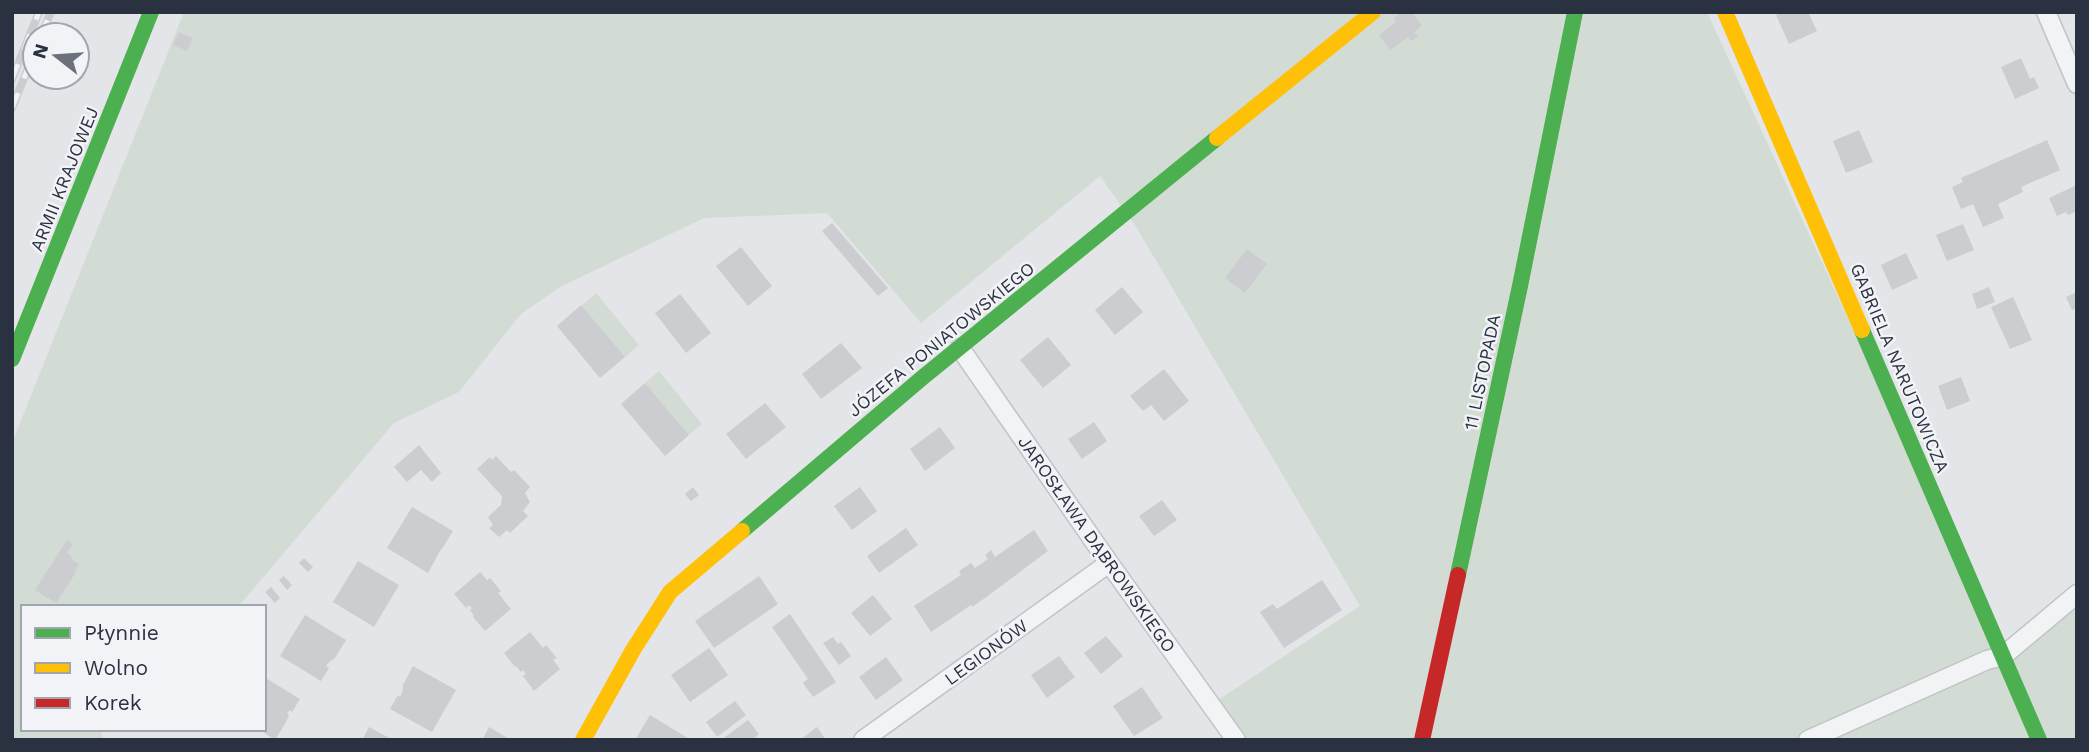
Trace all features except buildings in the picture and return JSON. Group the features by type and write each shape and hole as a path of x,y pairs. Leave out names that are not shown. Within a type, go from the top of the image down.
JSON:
{"street":[{"name":"ARMII KRAJOWEJ","path":"12,359 151,12"},
{"name":"JÓZEFA PONIATOWSKIEGO","path":"583,740 633,650 670,592 922,378 1373,12"},
{"name":"11 LISTOPADA","path":"1422,740 1520,286 1575,12"},
{"name":"GABRIELA NARUTOWICZA","path":"1725,12 2039,740"},
{"path":"2046,12 2077,83"},
{"name":"JAROSŁAWA DĄBROWSKIEGO","path":"960,348 1236,740"},
{"name":"LEGIONÓW","path":"863,740 1110,563"},
{"path":"1808,740 1987,660 2003,656 2077,594"}],"shaded area":[{"path":"184,12 1707,12 2003,656 2077,594 2077,740 1231,740 1209,706 1360,606 1135,225 1100,176 921,323 827,213 704,218 560,287 521,314 459,392 394,423 240,605 21,605 21,731 101,731 104,740 12,740 12,443"},
{"path":"596,293 639,345 625,357 581,306"},
{"path":"659,371 702,424 689,435 645,383"}],"railway":[{"path":"12,79 39,12"},
{"path":"47,21 51,12"},
{"path":"12,108 21,86"}],"traffic: fast":[{"path":"12,359 151,12"},
{"path":"1458,575 1575,12"},
{"path":"742,531 922,378 1217,138"},
{"path":"1862,330 2039,740"}],"traffic: slow":[{"path":"1217,138 1373,12"},
{"path":"1725,12 1862,330"},
{"path":"583,740 633,650 670,592 742,531"}],"traffic: jam":[{"path":"1422,740 1458,575"}]}
